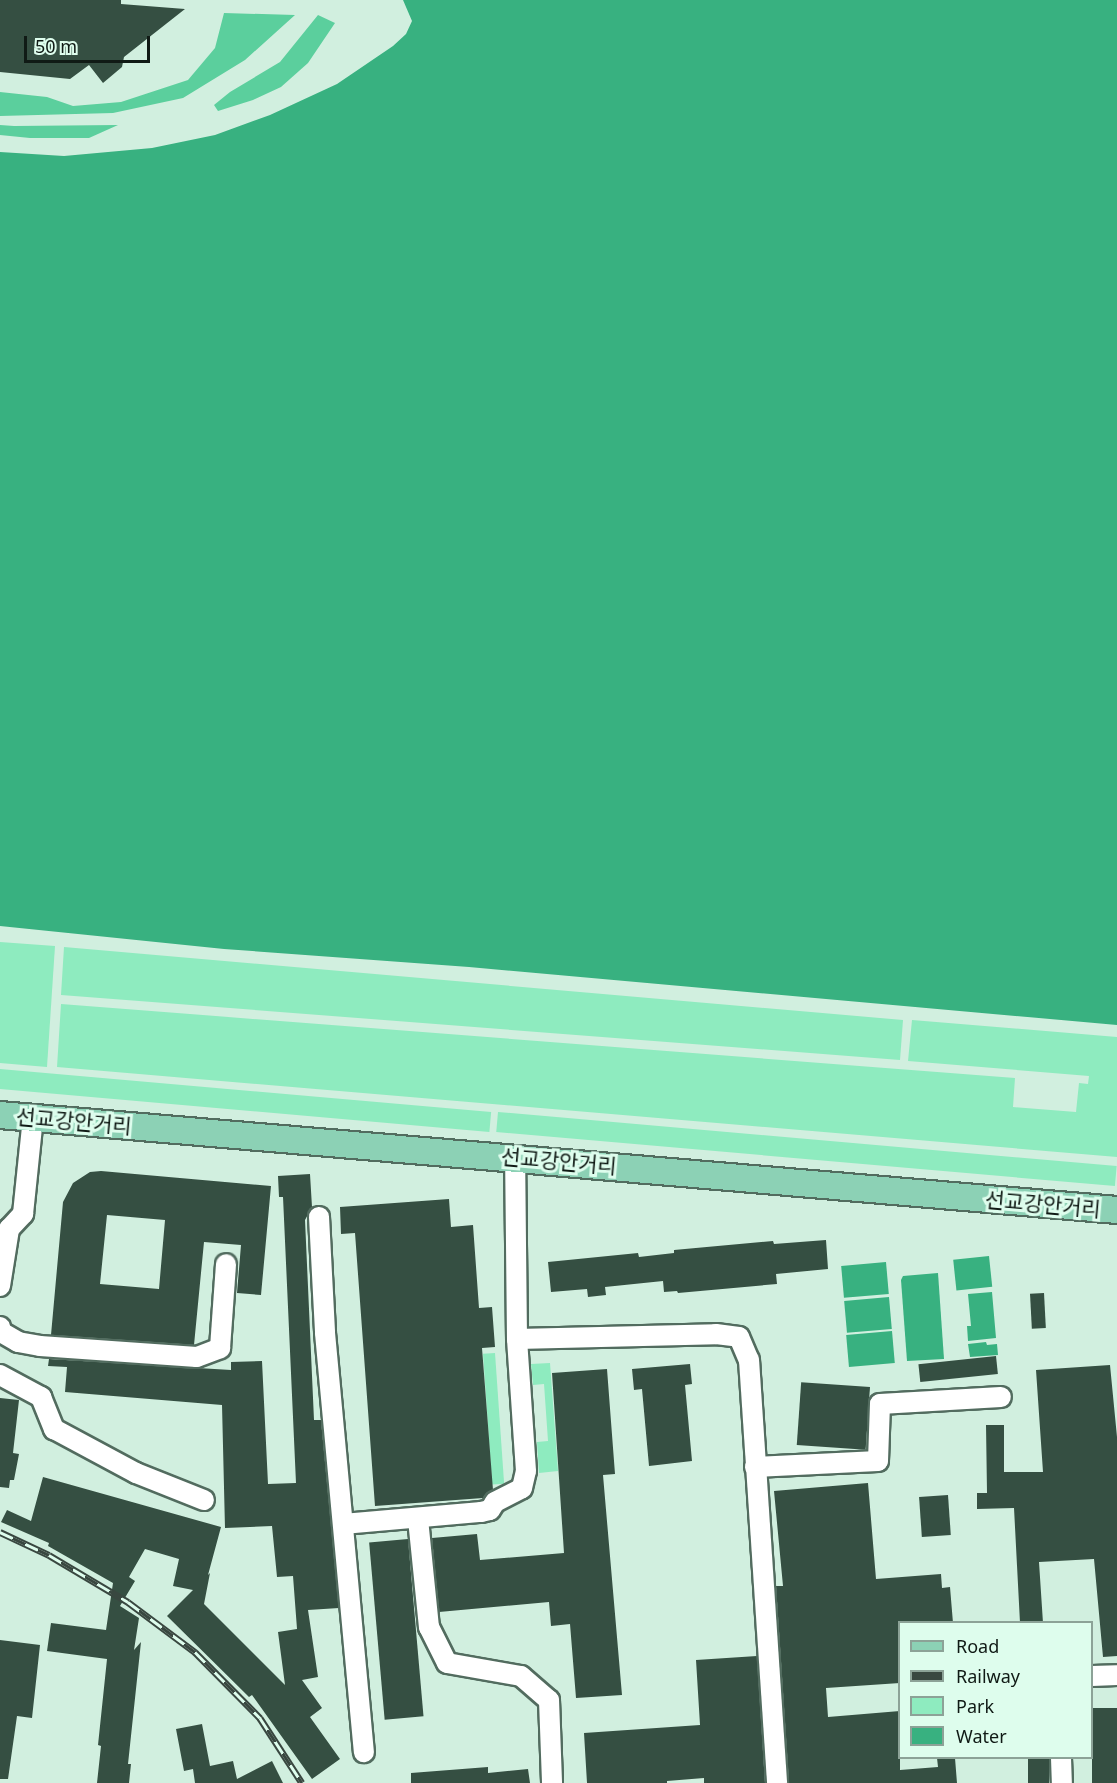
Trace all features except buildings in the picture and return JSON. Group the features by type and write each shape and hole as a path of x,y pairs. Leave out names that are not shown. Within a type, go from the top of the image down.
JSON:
{"main road":[{"name":"선교강안거리","path":"0,1114 1117,1210"}],"street":[{"path":"0,1286 9,1229 7,1222 23,1214 33,1118"},
{"path":"343,1524 418,1519 490,1510 495,1502 522,1488 526,1471 517,1339 515,1158"},
{"path":"319,1217 325,1332 364,1752"},
{"path":"0,1327 1,1332 18,1342 40,1346 197,1357 220,1347 226,1264"},
{"path":"517,1339 716,1334 739,1337 749,1360 777,1783"},
{"path":"0,1375 41,1397 54,1429 136,1473 204,1500"},
{"path":"755,1467 878,1461 880,1404 1001,1397"},
{"path":"418,1519 429,1628 447,1663 521,1676 549,1700 552,1783"},
{"path":"1093,1676 1117,1675"},
{"path":"1061,1759 1062,1783"}],"green space":[{"path":"0,942 55,946 47,1067 0,1063"},
{"path":"64,947 903,1020 900,1060 61,995"},
{"path":"61,1004 1015,1078 1013,1107 1076,1112 1079,1083 1088,1084 1089,1076 908,1061 912,1020 1117,1037 1117,1157 57,1067"},
{"path":"0,1069 491,1112 489,1132 0,1089"},
{"path":"498,1112 1117,1166 1115,1186 496,1132"},
{"path":"495,1353 504,1484 492,1485 483,1354"},
{"path":"550,1363 558,1471 539,1473 537,1442 548,1441 544,1384 533,1385 531,1364"}],"shaded area":[{"path":"224,13 295,15 245,60 183,98 113,113 0,116 0,92 47,97 73,106 121,102 188,80 215,48"},
{"path":"318,15 335,23 308,63 281,87 253,100 218,111 214,105 230,92 280,62"},
{"path":"0,125 118,125 89,138 30,138 0,135"}],"water":[{"path":"403,0 1117,0 1117,1025 469,967 224,949 0,926 0,152 64,156 152,148 215,135 270,115 337,84 393,46 406,34 412,21"},
{"path":"989,1256 992,1287 956,1291 953,1260"},
{"path":"886,1262 889,1294 844,1298 841,1266"},
{"path":"938,1273 944,1359 907,1361 901,1280 903,1276"},
{"path":"992,1292 996,1338 968,1341 967,1326 971,1326 968,1294"},
{"path":"889,1297 892,1329 847,1333 844,1301"},
{"path":"892,1331 895,1363 849,1367 846,1335"},
{"path":"986,1342 987,1345 997,1344 998,1355 970,1357 968,1344"}],"railway":[{"path":"0,1532 49,1555 128,1602 195,1652 260,1718 302,1783"}]}
